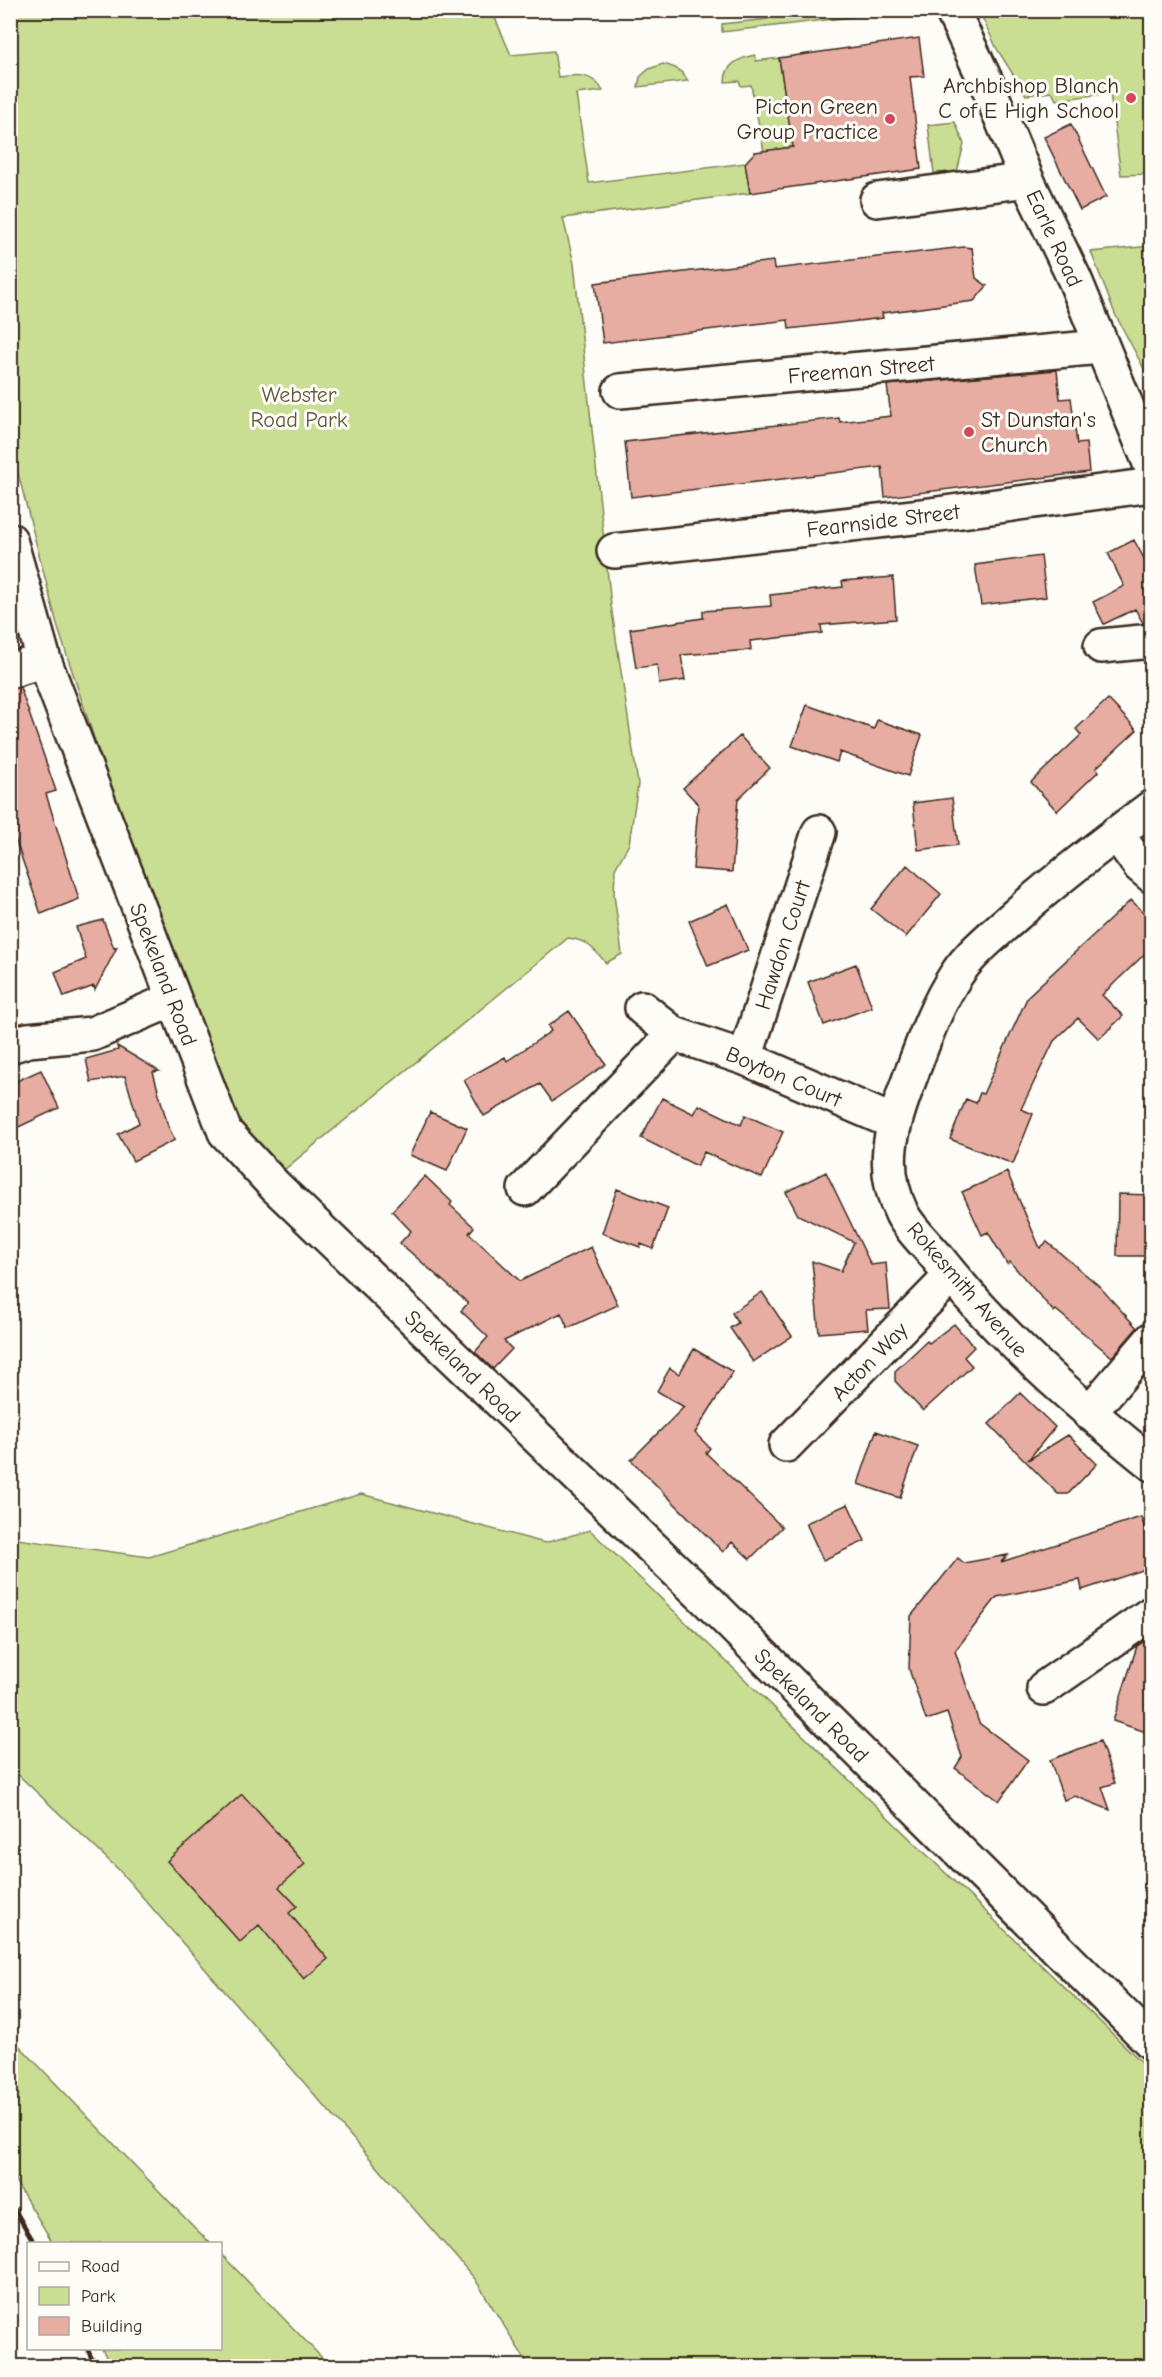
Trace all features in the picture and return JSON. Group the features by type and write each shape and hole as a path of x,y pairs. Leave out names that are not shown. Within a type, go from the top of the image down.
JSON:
{"street":[{"name":"Earle Road","path":"952,10 988,86 1027,180 1076,280 1101,347 1152,468"},
{"path":"877,200 1027,180"},
{"name":"Freeman Street","path":"620,391 1101,347"},
{"name":"Fearnside Street","path":"614,551 931,515 1152,485"},
{"name":"Spekeland Road","path":"10,540 44,660 225,1132 248,1159 709,1602 1152,2043"},
{"path":"1101,646 1152,640"},
{"path":"10,670 44,660"},
{"name":"Rokesmith Avenue","path":"1152,807 1116,833 1019,912 980,947 957,974 932,1018 893,1122 888,1173 903,1214 951,1276 1019,1349 1089,1413 1152,1464"},
{"name":"Hawdon Court","path":"745,1058 819,832"},
{"path":"1116,833 1140,866 1152,876"},
{"path":"10,1046 28,1040 92,1034 174,999"},
{"name":"Boyton Court","path":"642,1008 674,1034 745,1058 893,1122"},
{"path":"525,1189 674,1034"},
{"name":"Acton Way","path":"786,1445 951,1276"},
{"path":"1089,1413 1152,1339"},
{"path":"1044,1688 1152,1612"}],"green space":[{"path":"767,10 904,11 722,32 722,24 768,19"},
{"name":"Webster Road Park","path":"10,11 492,11 511,55 554,51 558,77 584,76 594,81 603,91 576,94 589,183 745,163 750,193 563,218 574,264 611,605 638,784 629,844 615,869 614,894 622,954 606,963 590,946 568,938 285,1169 235,1120 101,759 58,628 11,446"},
{"name":"Archbishop Blanch C of E High School","path":"979,11 1151,11 1151,187 1149,174 1121,175 1110,93 1056,100 1052,92 1026,95 997,49"},
{"path":"755,55 756,61 779,58 793,147 764,151 751,85 741,86 739,81 725,82 728,71 734,63"},
{"path":"663,64 678,70 688,81 638,87 640,77 649,69"},
{"path":"955,122 964,144 957,172 934,173 928,125"},
{"path":"1152,246 1151,382 1115,314 1091,252"},
{"path":"361,1494 545,1543 590,1530 1151,2071 1151,2366 529,2366 475,2279 119,1870 11,1768 10,1538 149,1557"},
{"path":"11,2037 209,2242 52,2242 11,2174"},
{"path":"222,2255 330,2366 111,2366 103,2350 222,2350"}],"building":[{"name":"Picton Green Group Practice","path":"919,38 924,76 910,77 921,169 750,193 745,163 755,152 793,147 779,58"},
{"path":"1071,124 1106,197 1080,210 1044,137"},
{"path":"964,247 972,248 976,278 987,286 974,301 882,313 883,318 789,329 788,320 603,343 595,283 773,261 774,269"},
{"name":"St Dunstan's Church","path":"1057,370 1060,399 1071,398 1077,444 1086,443 1089,472 885,497 882,467 631,497 625,442 839,418 840,422 891,416 887,385"},
{"path":"1134,540 1152,573 1152,622 1143,623 1135,609 1104,624 1093,602 1124,586 1108,553"},
{"path":"1041,556 1046,597 981,605 975,565"},
{"path":"893,577 896,619 821,625 822,633 750,641 751,650 681,655 685,680 659,684 657,665 636,668 630,629 703,618 703,611 771,606 770,595 843,587 842,581"},
{"path":"20,687 56,791 46,794 79,899 41,914 10,824 10,689"},
{"path":"1108,699 1137,730 1096,768 1099,771 1057,811 1031,782 1081,735 1076,729"},
{"path":"807,705 874,729 877,720 922,735 908,776 840,752 837,762 792,746"},
{"path":"740,736 770,768 738,799 732,872 693,869 698,804 683,788"},
{"path":"952,798 958,845 918,850 913,803"},
{"path":"907,865 941,894 906,937 871,909"},
{"path":"1131,900 1152,921 1152,947 1102,995 1123,1016 1099,1039 1078,1018 1054,1041 1021,1109 1033,1114 1013,1164 950,1139 966,1099 976,1103 980,1093 983,1094 1028,996"},
{"path":"728,904 748,950 708,966 689,921"},
{"path":"103,920 114,948 117,947 95,990 94,986 64,997 55,972 86,959 76,927"},
{"path":"856,964 872,1007 824,1025 808,982"},
{"path":"569,1011 606,1064 552,1101 540,1084 484,1116 464,1080 505,1057 507,1061 551,1031 548,1026"},
{"path":"117,1046 159,1071 153,1072 168,1126 175,1140 133,1161 118,1134 139,1123 125,1076 91,1082 86,1059 118,1050"},
{"path":"41,1070 59,1108 10,1131 10,1084"},
{"path":"662,1098 694,1114 699,1105 741,1125 745,1115 783,1132 762,1178 704,1152 697,1166 641,1138"},
{"path":"430,1112 467,1128 447,1171 410,1155"},
{"path":"826,1172 871,1265 886,1263 890,1309 866,1310 868,1329 819,1333 812,1261 841,1271 854,1242 798,1215 786,1192"},
{"path":"1007,1172 1040,1248 1047,1242 1098,1285 1137,1328 1112,1357 1056,1310 1054,1312 1010,1262 1007,1264 988,1232 982,1235 962,1192"},
{"path":"425,1176 452,1202 450,1205 474,1227 469,1233 520,1281 591,1247 618,1305 568,1328 561,1313 504,1341 512,1349 493,1369 475,1352 488,1337 461,1311 468,1303 400,1243 411,1231 392,1211"},
{"path":"617,1189 668,1208 653,1249 641,1244 640,1247 602,1233"},
{"path":"1118,1194 1152,1195 1152,1256 1117,1256"},
{"path":"762,1292 792,1336 753,1362 730,1328 738,1323 732,1313"},
{"path":"954,1324 974,1347 964,1357 972,1366 923,1411 895,1381 895,1371 927,1341 929,1343"},
{"path":"694,1349 733,1372 695,1433 710,1448 706,1453 782,1527 750,1559 732,1542 723,1552 631,1460 684,1407 657,1391 670,1368 679,1374"},
{"path":"1020,1393 1055,1427 1028,1460 1068,1435 1097,1464 1068,1494 1058,1494 989,1424"},
{"path":"876,1431 918,1446 900,1498 858,1484"},
{"path":"848,1504 865,1541 823,1560 806,1523"},
{"path":"1141,1517 1152,1550 1152,1567 1082,1590 1080,1580 997,1597 955,1651 979,1723 1028,1760 999,1801 955,1768 962,1757 947,1713 926,1720 909,1669 911,1616 958,1558 964,1563 1008,1555 1001,1562"},
{"path":"1152,1636 1152,1734 1113,1721 1137,1646"},
{"path":"1100,1741 1115,1783 1102,1787 1110,1810 1075,1796 1064,1800 1050,1760"},
{"path":"242,1794 305,1864 279,1887 297,1906 289,1913 328,1959 304,1979 259,1925 240,1942 167,1861"}],"railway":[{"path":"10,2202 34,2242"},
{"path":"88,2350 95,2366"}],"place":[{"name":"Archbishop Blanch C of E High School","path":"1131,98"},
{"name":"Picton Green Group Practice","path":"890,119"},
{"name":"St Dunstan's Church","path":"969,432"}]}
